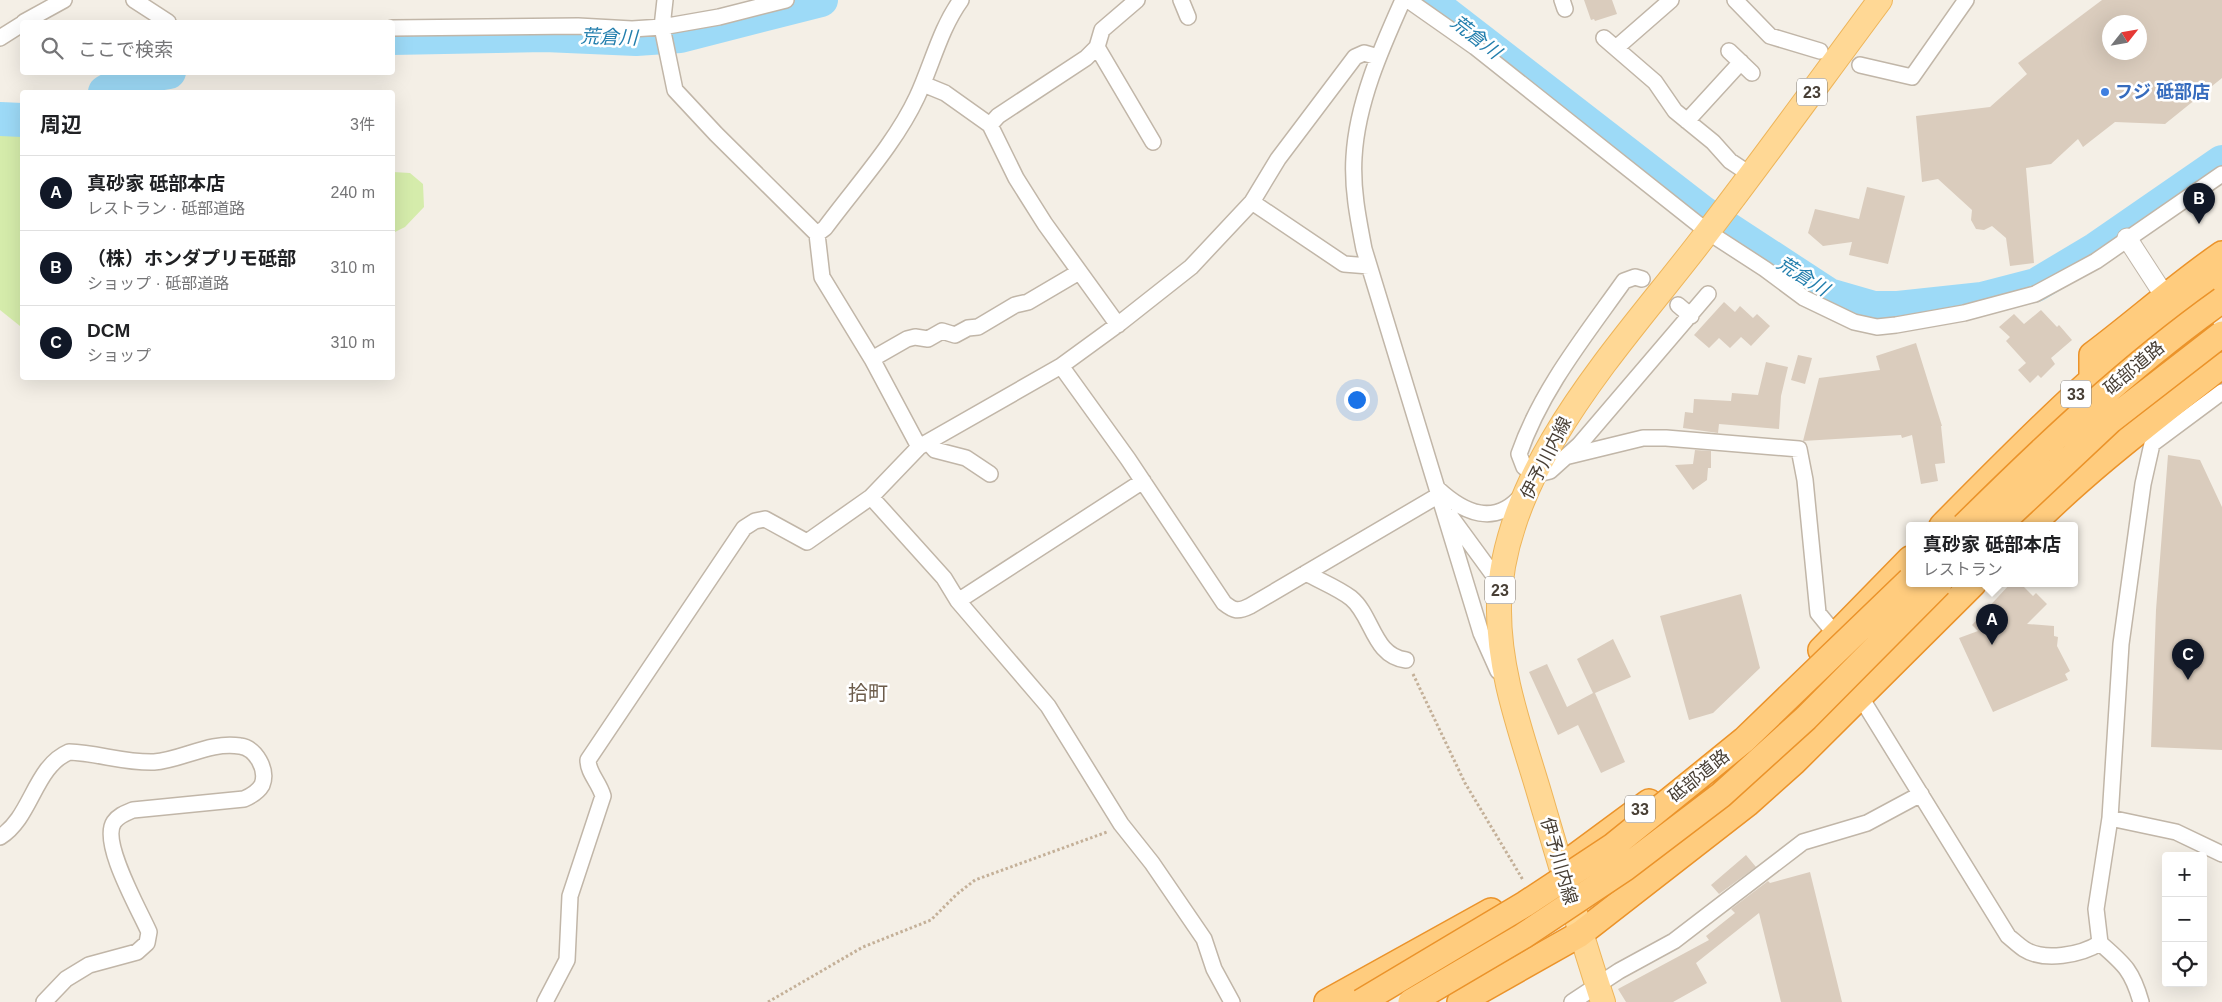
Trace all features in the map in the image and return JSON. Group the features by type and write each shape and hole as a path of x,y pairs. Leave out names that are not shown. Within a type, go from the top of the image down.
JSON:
{"highway":[{"path":"2178,300 2191,275 2222,254"},
{"name":"33","path":"1946,522 2049,417 2094,382 2178,300 2222,276"},
{"name":"砥部道路","path":"1968,522 2093,402 2156,349 2222,300"},
{"name":"砥部道路","path":"2002,522 2111,420 2222,334"},
{"path":"2035,522 2052,505 2222,365"},
{"name":"33","path":"1327,1002 1529,888 1561,867 1673,783 1737,730 1790,682 1906,563"},
{"name":"砥部道路","path":"1361,1002 1525,904 1613,846 1744,740 1906,584"},
{"name":"砥部道路","path":"1411,1002 1523,936 1625,868 1720,795 1806,718 1936,587"},
{"path":"1460,1002 1580,934 1747,804 1794,762 1970,587"}],"main road":[{"name":"伊予川内線","path":"1600,994 1580,934 1509,692 1501,651 1500,584 1516,520 1531,480 1570,411 1748,180 1880,0"}],"street":[{"path":"28,20 64,0"},
{"path":"134,0 165,20"},
{"path":"665,0 662,28 675,90 716,134 818,234 822,277 923,444 935,450 966,458 990,474"},
{"path":"395,28 569,26 632,29 662,28 719,17 786,0"},
{"path":"818,234 825,228 891,140 917,98 950,15 961,0"},
{"path":"990,125 998,116 1086,58 1097,47 1102,30 1136,0"},
{"path":"1181,0 1188,16"},
{"path":"1403,0 1378,57 1358,130 1354,157 1357,214 1369,266 1481,633 1509,692"},
{"path":"1408,0 1475,48 1710,229 1804,298 1854,322 1878,327 1964,313 2035,294 2096,261 2222,174"},
{"path":"1671,0 1610,43 1655,82 1676,111 1713,142 1748,180"},
{"path":"1735,0 1770,36 1820,51"},
{"path":"1860,65 1912,77 1966,0"},
{"path":"0,38 20,25"},
{"path":"1097,47 1153,142"},
{"path":"1729,51 1752,73"},
{"path":"545,1002 567,960 570,896 603,796 600,786 588,768 588,760 744,528 755,520 765,519 807,542 871,497 923,444 1061,366 1118,325 1191,267 1252,202 1278,159 1355,57 1364,53 1378,57"},
{"path":"1687,121 1741,62"},
{"path":"923,84 945,93 990,125 1016,178 1045,224 1118,325"},
{"path":"1252,202 1344,264 1369,266"},
{"path":"2127,238 2178,300"},
{"path":"872,359 915,337 928,339 942,331 955,335 968,328 978,327 1016,305 1028,302 1079,272"},
{"path":"1531,480 1519,454 1527,430 1543,400 1624,281 1635,277 1642,279"},
{"path":"1440,497 1460,507 1483,514 1498,511 1513,504 1531,480 1550,471 1579,445 1708,294"},
{"path":"1678,305 1691,316"},
{"path":"1061,366 1143,481 1224,602 1233,610 1240,610 1250,606 1440,497"},
{"path":"2141,1002 2134,979 2124,963 2100,942 2096,909 2110,818 2121,644 2143,484 2141,431 2222,392"},
{"path":"1565,458 1604,446 1643,438 1666,438 1799,449 1805,480 1818,613 1836,635"},
{"path":"958,601 1143,481"},
{"path":"871,497 944,578 958,601 1048,706 1121,824 1152,863 1204,939 1214,969 1232,1002"},
{"path":"1440,497 1500,584"},
{"path":"1306,573 1350,598 1360,608 1376,639 1388,653 1395,659 1406,660"},
{"path":"1860,696 1998,923 2008,936 2024,950 2049,955 2082,951 2100,942"},
{"path":"0,837 13,826 51,764 70,752 122,760 155,762 205,749 242,746 253,752 260,762 263,772 262,784 255,794 244,799 210,804 133,810 122,814 113,823 110,840 128,887 150,932 146,943 137,952 89,965 66,979 44,1002"},
{"path":"1572,1002 1600,994 1698,924 1792,848 1803,842 1867,823 1921,794"},
{"path":"2110,818 2176,832 2222,854"}],"path":[{"path":"1406,660 1465,783 1515,870 1529,888"},
{"path":"768,1002 856,950 931,920 957,894 975,880 1103,834 1121,824"}],"green space":[{"path":"0,122 20,123 20,326 0,310"},
{"path":"395,172 410,173 423,184 424,207 405,227 395,232"}],"building":[{"path":"1584,0 1612,0 1617,14 1595,21 1594,19 1591,20"},
{"name":"フジ 砥部店","path":"2102,0 2222,0 2222,78 2165,124 2115,122 2083,147 2078,139 2051,164 2026,168 2034,263 2010,266 2006,238 1992,226 1984,230 1976,229 1971,220 1972,210 1938,179 1922,182 1916,116 1990,107 2027,74 2018,63"},
{"path":"1867,187 1905,196 1888,264 1849,255 1852,242 1823,246 1808,233 1815,209 1859,219"},
{"path":"1724,302 1735,312 1740,306 1753,318 1757,314 1770,326 1751,346 1741,337 1730,348 1719,338 1709,348 1694,335"},
{"path":"2041,310 2057,327 2059,325 2072,340 2051,358 2055,364 2041,378 2038,375 2030,383 2018,370 2026,363 2006,341 2010,337 1999,327 2014,314 2024,324"},
{"path":"1916,343 1942,426 1945,463 1935,464 1938,481 1921,484 1912,435 1902,438 1901,435 1803,441 1819,378 1880,370 1876,356"},
{"path":"1798,355 1812,358 1805,384 1791,380"},
{"path":"1766,362 1788,367 1781,396 1779,429 1719,424 1718,433 1683,428 1685,412 1693,413 1694,399 1731,401 1732,393 1758,395"},
{"path":"1695,450 1711,451 1711,468 1708,468 1707,480 1693,490 1675,465 1693,464"},
{"path":"2168,455 2200,460 2222,507 2222,750 2151,747 2156,610"},
{"path":"2007,587 2024,587 2033,596 2036,593 2047,604 2027,624 2054,626 2054,636 2058,637 2057,646 2070,671 2065,674 2068,680 1993,712 1959,638 1978,631 1972,625"},
{"path":"1741,594 1760,668 1713,713 1689,720 1660,616"},
{"path":"1613,639 1631,677 1595,693 1625,762 1601,773 1578,725 1558,735 1529,672 1547,664 1567,707 1593,693 1577,659"},
{"path":"1746,855 1756,867 1719,894 1711,885"},
{"path":"1810,872 1842,1002 1781,1002 1759,913 1696,963 1707,983 1673,1002 1626,1002 1618,989 1709,940 1706,936 1735,913 1731,909 1768,881 1770,883"}],"waterway":[{"name":"荒倉川","path":"395,38 545,35 636,39 680,36 821,0"},
{"name":"荒倉川","path":"1428,0 1702,212 1829,295 1874,308 1898,308 1982,299 2036,285 2096,249 2222,162"},
{"name":"荒倉川","path":"109,90 128,79 151,75"},
{"name":"荒倉川","path":"0,119 20,120"}],"place":[{"name":"フジ 砥部店","path":"2105,92"},
{"name":"（株）ホンダプリモ砥部","path":"2199,224"},
{"name":"真砂家 砥部本店","path":"1992,645"},
{"name":"DCM","path":"2188,680"}],"district":[{"name":"拾町","path":"868,693"}]}
